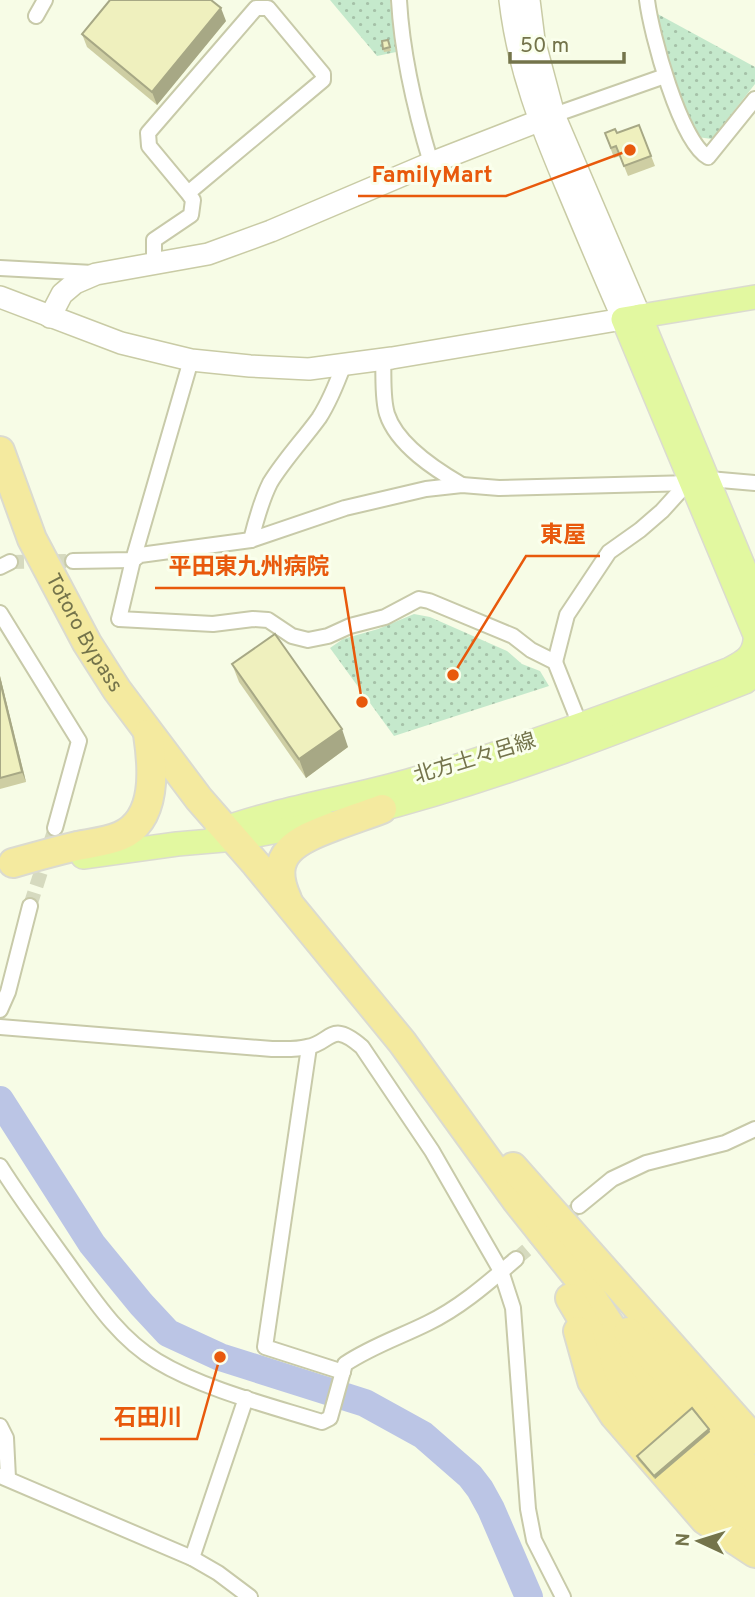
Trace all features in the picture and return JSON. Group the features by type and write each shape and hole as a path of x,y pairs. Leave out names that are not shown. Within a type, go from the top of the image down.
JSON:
{"highway":[{"name":"Totoro Bypass","path":"0,451 32,539 117,690 224,835 244,875 368,1027 447,1130 503,1210 573,1286"},
{"path":"7,863 108,840 131,830 146,810 149,794 151,763 148,733"},
{"path":"289,904 280,878 281,867 290,849 309,836 382,809"},
{"name":"Totoro Bypass","path":"224,835 289,904 402,1042"},
{"path":"402,1042 517,1201 573,1286 653,1391 755,1506"},
{"path":"402,1042 755,1440"},
{"path":"573,1286 669,1375 755,1477"},
{"path":"573,1286 615,1374 730,1508 755,1530"},
{"path":"573,1286 576,1322 588,1371 599,1396 691,1506 721,1532 755,1553"}],"main road":[{"path":"631,318 755,297"},
{"name":"北方土々呂線","path":"631,318 701,481 755,594"},
{"name":"北方土々呂線","path":"7,863 85,857 177,844 382,809 477,781 730,669 746,660 755,644 701,481"},
{"name":"北方土々呂線","path":"224,835 264,816 376,790 472,762 586,734 745,681 755,675"}],"street":[{"path":"36,16 45,0"},
{"path":"399,0 400,23 414,106 431,163"},
{"path":"0,297 121,342 191,359 309,369 631,318 546,118 526,85 510,0"},
{"path":"529,0 546,118"},
{"path":"647,0 664,76 700,152 708,157 755,99"},
{"path":"154,265 154,240 191,215 193,200 149,146 148,133 256,8 268,8 323,74 323,80 188,193"},
{"path":"0,268 96,274 208,254 271,231 546,118 664,76"},
{"path":"50,317 62,294 96,274"},
{"path":"191,359 133,560 119,619 213,624 268,620 292,636 308,640 385,617 419,599 513,636 531,650 555,662"},
{"path":"383,359 386,413 393,427 422,459 463,485"},
{"path":"251,540 269,485 320,417 344,364"},
{"path":"73,561 133,560 140,555 251,540 345,508 426,489 463,485 499,488 701,481 755,483"},
{"path":"586,734 555,662 568,615 609,552 640,530 681,490 701,481"},
{"path":"0,613 79,741 55,828"},
{"path":"0,1010 8,992 30,906"},
{"path":"0,1027 272,1049 309,1047 328,1035 337,1034 353,1039 362,1047 432,1151 501,1271 513,1308 528,1509 534,1540 563,1597"},
{"path":"309,1047 265,1347 342,1375"},
{"path":"579,1206 612,1180 646,1163 725,1143 755,1129"},
{"path":"0,1167 87,1290 120,1331 156,1361 246,1398 322,1422 332,1414 345,1364 366,1349 447,1313 516,1259"},
{"path":"192,1558 246,1398"},
{"path":"0,1426 6,1438 4,1477 192,1558 250,1597"}],"green space":[{"path":"330,0 390,0 396,52 377,56"},
{"path":"654,12 755,67 755,84 712,139 697,137 670,70"},
{"path":"414,614 430,617 507,651 522,664 540,671 549,686 394,736 330,648 343,639 378,629"}],"building":[{"path":"110,0 211,0 221,8 152,92 82,34"},
{"path":"388,40 390,47 383,49 382,41"},
{"path":"639,125 651,156 624,166 616,146 611,148 605,133 615,129 617,133"},
{"path":"275,634 342,729 299,759 232,664"},
{"path":"455,668 456,675 449,676 448,669"},
{"path":"0,681 22,772 0,778"},
{"path":"692,1408 709,1429 654,1476 637,1456"}],"waterway":[{"path":"0,1100 92,1244 168,1333 220,1357 365,1403 423,1435 470,1476 480,1489 529,1597"}],"tunnel":[{"path":"10,562 73,561"},
{"path":"30,906 55,828"},
{"path":"516,1259 579,1206"}],"place":[{"name":"FamilyMart","path":"630,150"},
{"name":"東屋","path":"453,675"},
{"name":"平田東九州病院","path":"362,702"},
{"name":"石田川","path":"220,1357"}]}
